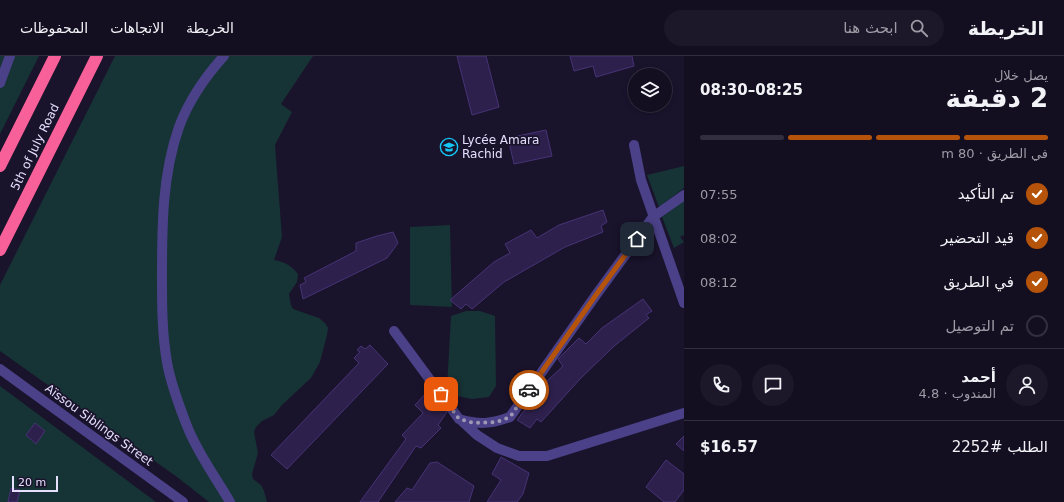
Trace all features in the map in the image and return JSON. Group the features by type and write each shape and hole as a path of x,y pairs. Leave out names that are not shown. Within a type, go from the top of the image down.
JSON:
{"highway":[{"name":"5th of July Road","path":"0,166 55,56"},
{"name":"5th of July Road","path":"0,250 96,56"}],"street":[{"path":"0,83 10,56"},
{"path":"224,56 193,96 180,126 172,151 164,200 162,306 167,363 180,409 203,459 230,502"},
{"path":"634,145 641,180 684,303"},
{"path":"459,419 474,423 497,422 510,417 653,217 684,194"},
{"path":"394,331 459,419 477,435 497,448 519,456 547,456 684,413"},
{"name":"Aïssou Siblings Street","path":"0,369 182,502"}],"green space":[{"path":"0,56 39,56 0,134"},
{"path":"115,56 313,56 281,104 292,112 275,145 282,237 274,260 288,264 298,274 297,282 289,294 293,309 319,318 328,328 320,362 311,378 282,405 274,415 262,421 256,427 254,432 258,453 252,474 253,479 261,485 267,502 209,502 177,477 0,351 0,285"},
{"path":"684,166 684,188 659,207 647,175"},
{"path":"684,200 684,236 683,235 680,237 684,242 674,248 662,217"},
{"path":"450,225 452,307 410,305 410,227"},
{"path":"466,311 480,311 495,316 496,386 489,397 472,399 453,395 447,388 451,316"},
{"path":"0,386 156,502 0,502"}],"building":[{"path":"457,56 486,56 499,107 472,115"},
{"path":"570,56 632,56 634,66 596,77 593,66 574,71"},
{"path":"546,130 552,156 514,164 508,138"},
{"path":"603,210 607,222 601,226 603,232 565,247 504,282 472,309 466,304 461,309 450,300 494,262 510,253 505,244 531,230 537,238 559,225"},
{"path":"393,232 398,243 387,258 303,299 300,285 306,282 304,278 356,251 356,243"},
{"path":"643,299 652,311 646,315 649,318 613,347 580,379 541,422 537,419 530,428 517,420 548,380 563,366 558,359 579,338 586,344 602,328"},
{"path":"370,345 388,364 287,469 271,455 359,363 354,358 360,352 357,350 361,346 365,349"},
{"path":"426,393 447,412 438,425 441,428 421,448 416,446 378,502 360,502 406,439 402,435 423,413 415,405"},
{"path":"35,423 45,431 36,444 26,435"},
{"path":"684,436 684,451 676,444"},
{"path":"501,457 529,473 523,494 517,502 487,502 501,480 492,474"},
{"path":"666,460 684,474 684,490 675,502 664,502 646,487"},
{"path":"437,462 474,486 469,502 395,502 407,488 412,490 430,463"},
{"path":"11,488 20,490 17,502 8,502"}],"way so far":[{"path":"441,394 459,419 474,423 497,422 510,417 529,390"}],"place":[{"name":"Lycée Amara Rachid","path":"449,147"}],"route":[{"path":"529,390 637,239"}]}
